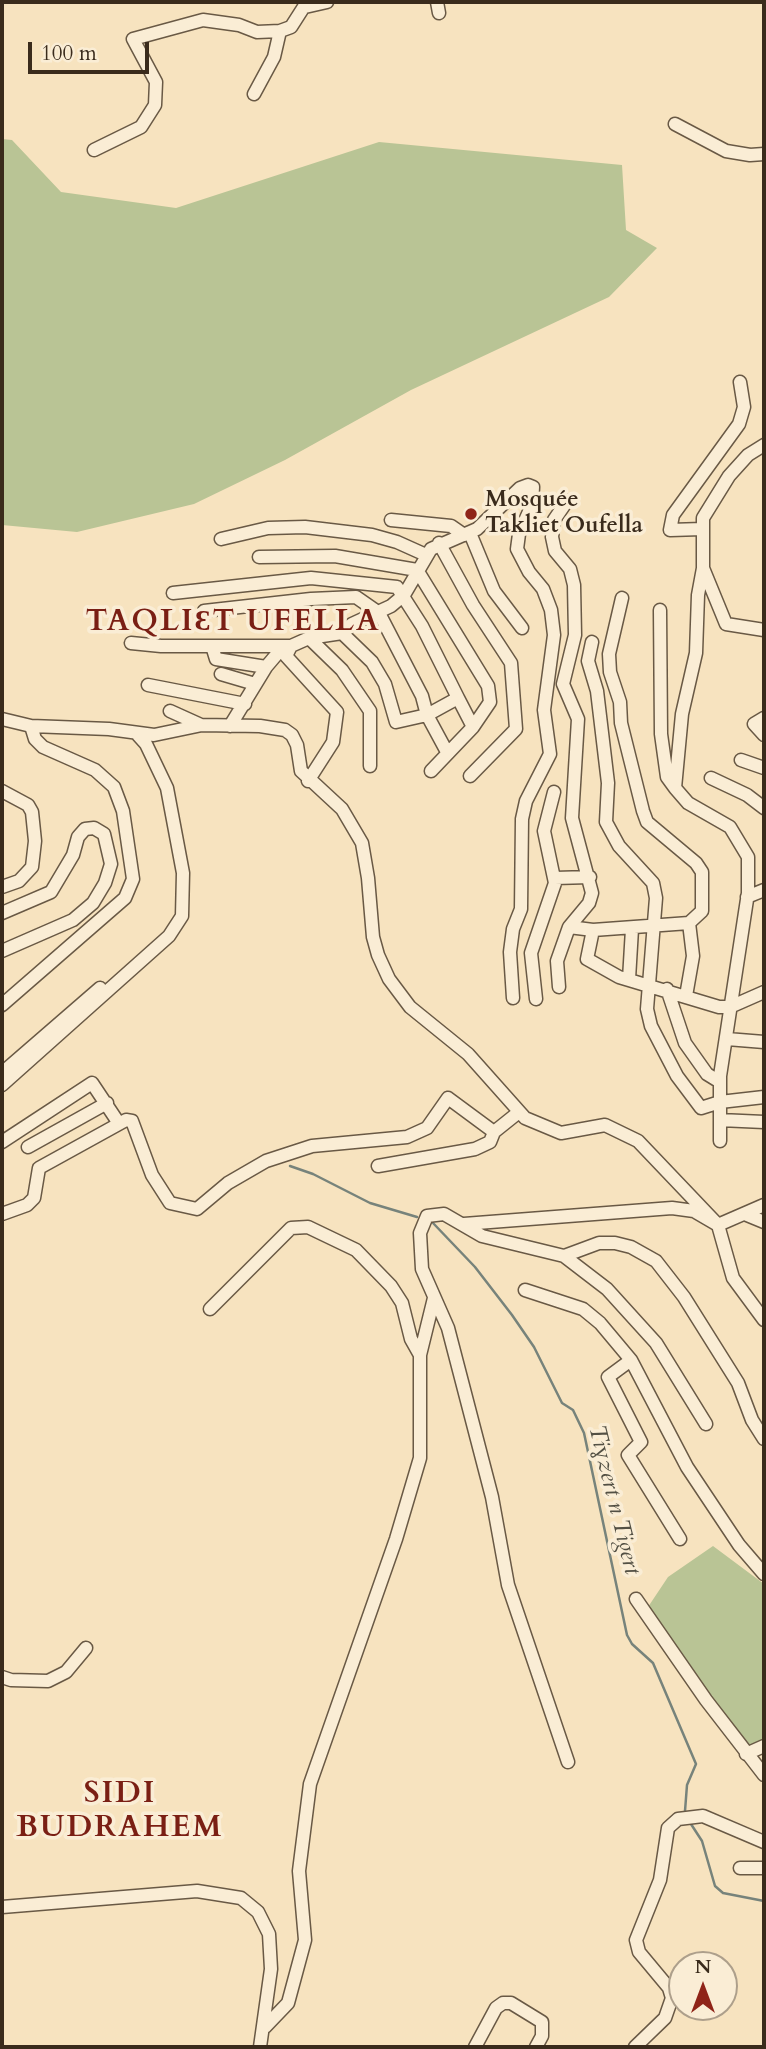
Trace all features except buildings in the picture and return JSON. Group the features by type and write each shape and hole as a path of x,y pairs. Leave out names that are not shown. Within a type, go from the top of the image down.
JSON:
{"street":[{"path":"94,150 141,127 155,105 156,82 133,38 203,20 239,25 257,32 280,31 291,27 306,4 327,2"},
{"path":"254,94 274,57 280,31"},
{"path":"675,124 726,151 764,154"},
{"path":"702,529 670,530 673,515 739,424 744,407 740,382"},
{"path":"675,788 682,713 696,653 703,568 703,518 729,475 760,448 764,439"},
{"path":"230,726 266,667 287,649 309,638 342,633 352,624 379,613 404,595 426,555 439,543 467,534 502,508 520,488 528,485 533,487 532,506 519,534 517,549 529,572 543,589 551,610 554,635 544,701 550,754 526,801 522,819 521,909 513,929 510,952 513,998"},
{"path":"559,987 557,961 569,927 589,903 592,892 572,818 578,719 563,684 575,635 575,585 570,569 555,551 552,537 554,520 568,501"},
{"path":"391,520 451,526 467,534 494,591 522,628"},
{"path":"221,540 268,528 305,527 372,536 397,542 426,555"},
{"path":"439,543 473,605 511,663 516,729 470,776"},
{"path":"259,557 335,556 417,570 488,686 491,702 473,727 431,771"},
{"path":"703,568 726,624 764,630"},
{"path":"173,593 311,578 397,587 404,595 473,727"},
{"path":"204,611 311,599 356,597 379,613 422,695 427,715 447,752"},
{"path":"569,927 593,930 632,929 689,923 702,911 702,873 695,863 646,822 608,654 622,598"},
{"path":"660,610 661,734 667,777 688,803 730,827 748,857 747,897 720,1082 720,1141"},
{"path":"342,633 372,662 385,684 396,722 427,715 458,698"},
{"path":"309,638 342,670 370,710 370,766"},
{"path":"592,642 588,661 597,691 608,783 606,822 609,833 619,846 653,883 656,898 647,1009 651,1026 677,1076 701,1108 720,1102 764,1097"},
{"path":"131,643 212,646 264,644 287,649 337,712 332,742 307,781"},
{"path":"212,646 216,660 266,667"},
{"path":"220,674 255,684"},
{"path":"148,685 245,704"},
{"path":"170,711 202,725"},
{"path":"764,718 754,724 764,735"},
{"path":"2,719 31,726 109,729 137,734 168,735 202,725 261,726 285,730 297,745 300,771 307,781 342,809 362,843 373,937 389,979 410,1007 468,1054 525,1118 561,1133 595,1125 619,1130 638,1141 718,1226 733,1278 762,1313"},
{"path":"2,1005 125,898 133,879 121,803 114,787 95,770 43,747 35,739 31,726"},
{"path":"2,1073 152,942 175,915 178,888 161,790 137,743 137,734"},
{"path":"2,1085 169,936 182,916 183,873 167,788 146,744 137,734"},
{"path":"741,760 764,768"},
{"path":"711,778 747,795 764,808"},
{"path":"2,791 28,805 32,812 35,841 32,867 19,881 2,887"},
{"path":"536,999 531,953 553,896 555,878 544,831 554,792"},
{"path":"2,913 51,892 73,855 78,837 85,829 94,828 104,834 111,864 105,883 93,903 73,920 2,951"},
{"path":"555,878 590,877"},
{"path":"747,897 764,891"},
{"path":"686,996 693,956 689,923"},
{"path":"629,979 632,929"},
{"path":"593,930 587,959 629,979 719,1007 730,1007 764,992"},
{"path":"510,952 531,953"},
{"path":"667,989 685,1043 707,1074 720,1082"},
{"path":"727,1039 764,1042"},
{"path":"2,1142 88,1083 94,1083 118,1122"},
{"path":"2,1214 27,1205 34,1198 39,1168 118,1122 132,1121 152,1175 170,1203 187,1209 197,1209 228,1183 266,1161 300,1150 363,1140 407,1137 427,1128 448,1098 494,1132"},
{"path":"28,1147 107,1104"},
{"path":"378,1166 475,1149 490,1142 494,1132 519,1112"},
{"path":"720,1120 764,1122"},
{"path":"718,1226 764,1205"},
{"path":"464,1224 672,1208 694,1211 718,1226"},
{"path":"568,1762 508,1585 492,1497 448,1328 422,1269 422,1224 427,1216 443,1214 482,1236 564,1256 607,1289 656,1343 706,1424"},
{"path":"747,1215 764,1222"},
{"path":"210,1308 291,1228 308,1227 356,1250 383,1277 402,1303 411,1339 420,1355"},
{"path":"564,1256 599,1243 615,1243 631,1247 656,1261 738,1383 752,1420 764,1439"},
{"path":"525,1290 583,1309 631,1360 687,1467 739,1545 764,1574"},
{"path":"265,2026 288,2003 305,1940 299,1871 310,1784 396,1539 420,1458 420,1355 434,1298"},
{"path":"631,1360 608,1377 641,1442 628,1455 680,1539"},
{"path":"636,1599 746,1754 764,1775"},
{"path":"2,1676 11,1680 48,1681 66,1672 86,1648"},
{"path":"746,1754 764,1746"},
{"path":"635,2047 665,2018 673,1998 669,1988 639,1952 636,1940 660,1880 668,1828 678,1819 703,1816 764,1842"},
{"path":"740,1868 764,1868"},
{"path":"2,1907 197,1891 241,1898 258,1912 269,1934 271,1969 260,2047"},
{"path":"475,2047 496,2008 503,2003 511,2003 542,2022 542,2036 536,2047"}],"green space":[{"path":"2,139 12,140 61,192 176,208 379,142 622,165 626,230 657,248 609,297 411,390 285,460 194,504 77,532 2,525"},
{"path":"713,1546 764,1584 764,1744 749,1747 646,1610 668,1577"}],"waterway":[{"name":"Tiɣzert n Tigert","path":"290,1166 313,1174 370,1203 417,1217"},
{"name":"Tiɣzert n Tigert","path":"433,1223 475,1267 512,1315 534,1347 562,1403 573,1410 584,1433 627,1635 632,1644 653,1663 696,1764 687,1785 685,1811"},
{"name":"Tiɣzert n Tigert","path":"689,1821 702,1841 715,1886 723,1893 764,1901"}],"place":[{"name":"Mosquée Takliet Oufella","path":"471,514"}],"district":[{"name":"TAQLIƐT UFELLA","path":"233,623"},
{"name":"SIDI BUDRAHEM","path":"120,1812"}]}
